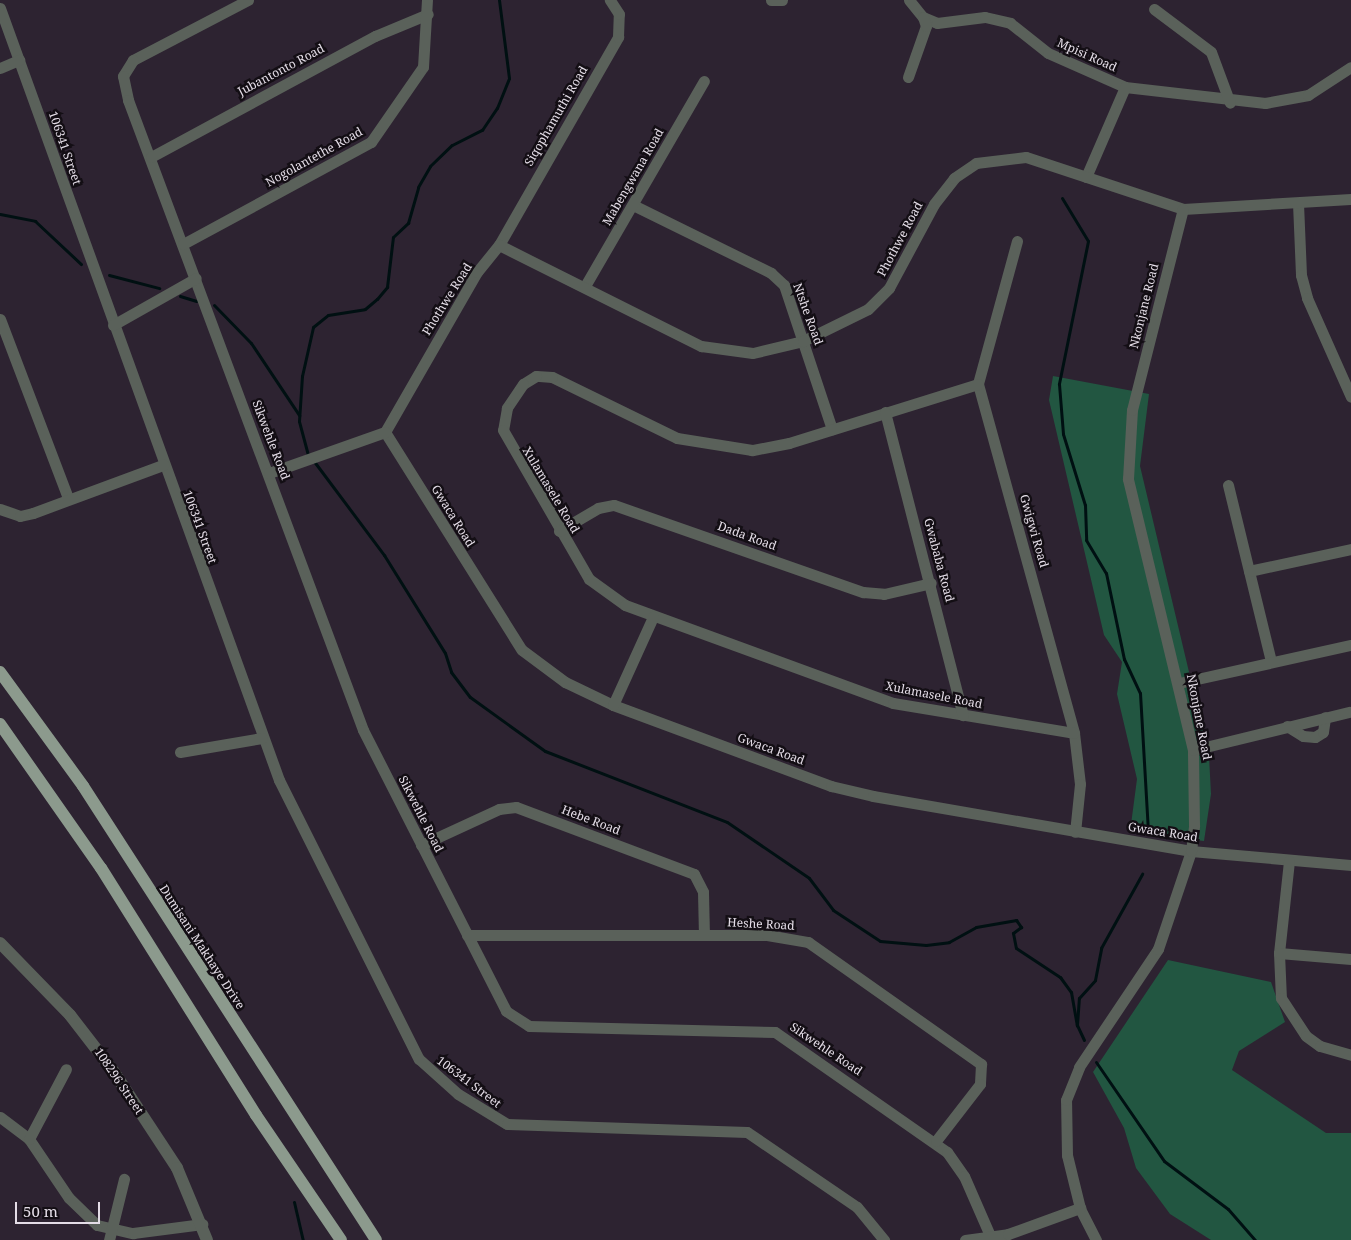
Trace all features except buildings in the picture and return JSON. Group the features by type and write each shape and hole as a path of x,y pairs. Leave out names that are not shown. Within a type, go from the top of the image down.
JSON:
{"main road":[{"name":"Dumisani Makhaye Drive","path":"0,672 83,786 337,1186 376,1240"},
{"path":"0,724 101,868 256,1115 341,1240"}],"street":[{"name":"Sikwehle Road","path":"248,0 133,60 124,76 151,157 363,730 506,1011 522,1024 558,1028 764,1029 786,1037 936,1141 964,1176 991,1237"},
{"name":"Nogolantethe Road","path":"183,244 371,142 423,67 428,14 427,0"},
{"name":"Siqophamuthi Road","path":"499,245 618,37 619,14 610,0"},
{"path":"771,0 782,0"},
{"path":"908,77 926,26 923,17 909,0"},
{"name":"106341 Street","path":"0,8 262,738 328,881 413,1049 430,1072 481,1110 518,1126 747,1132 857,1207 884,1240"},
{"path":"1154,8 1210,52 1230,103"},
{"name":"Jubantonto Road","path":"151,157 375,36 428,14"},
{"name":"Mpisi Road","path":"923,17 945,24 985,17 1010,23 1048,53 1124,87 1230,103 1300,97 1351,66"},
{"path":"0,68 19,60"},
{"name":"Mabengwana Road","path":"585,286 704,81"},
{"name":"Mpisi Road","path":"1086,178 1124,87"},
{"name":"Phothwe Road","path":"385,432 477,272 499,245 585,286 701,346 753,353 803,340 868,309 889,288 934,204 954,178 976,163 1026,157 1183,209 1351,199"},
{"path":"1298,203 1305,290 1351,397"},
{"name":"Ntshe Road","path":"633,205 771,273 788,291 832,429"},
{"name":"Nkonjane Road","path":"1096,1240 1080,1208 1064,1124 1072,1081 1089,1051 1158,949 1191,851 1196,799 1193,750 1178,683 1133,510 1128,445 1132,410 1183,209"},
{"path":"978,384 1017,241"},
{"path":"113,325 196,278"},
{"path":"0,319 68,498"},
{"name":"Xulamasele Road","path":"978,384 832,429 752,450 718,448 676,438 552,377 536,376 522,384 507,408 503,430 559,532 601,592 653,617 893,703 1074,733"},
{"name":"Gwigwi Road","path":"978,384 1074,733 1080,784 1075,832"},
{"name":"Gwababa Road","path":"885,412 931,583 963,715"},
{"path":"269,473 320,452 385,432"},
{"name":"Gwaca Road","path":"385,432 522,650 565,682 613,705 839,788 1075,832 1191,851 1351,865"},
{"path":"0,509 20,516 163,465"},
{"path":"1228,486 1271,662"},
{"name":"Dada Road","path":"559,532 598,508 614,505 863,592 884,594 931,583"},
{"path":"1249,571 1351,549"},
{"path":"613,705 653,617"},
{"path":"1178,683 1351,645"},
{"path":"1193,750 1348,712"},
{"path":"1287,726 1303,736 1315,737 1322,732 1325,717"},
{"path":"180,752 262,738"},
{"name":"Hebe Road","path":"421,845 498,809 516,807 694,874 703,892 704,936"},
{"path":"1289,860 1279,953 1278,982 1290,1017 1320,1046 1351,1055"},
{"name":"Heshe Road","path":"467,935 767,935 808,942 978,1061 984,1075 980,1084 936,1141"},
{"name":"108296 Street","path":"0,943 98,1049 177,1168 202,1224 207,1240"},
{"path":"1279,953 1351,959"},
{"path":"29,1139 66,1069"},
{"path":"0,1117 29,1139 78,1210 110,1235 154,1233 202,1224"},
{"path":"110,1235 124,1179"},
{"path":"965,1240 1008,1234 1080,1208"}],"green space":[{"path":"1053,376 1149,394 1140,466 1209,756 1211,794 1204,841 1130,832 1137,779 1117,694 1122,662 1104,635 1049,400"},
{"path":"1168,960 1271,982 1285,1022 1239,1051 1232,1070 1326,1133 1351,1133 1351,1240 1211,1240 1170,1214 1136,1168 1124,1128 1093,1072"}],"waterway":[{"path":"308,455 299,421 302,376 313,327 328,315 365,309 377,299 387,287 393,237 408,223 418,187 430,166 452,145 482,130 497,108 509,78 499,0"},
{"path":"1062,198 1088,241 1059,384 1063,434 1085,505 1086,540 1106,573 1124,659 1140,693 1148,833"},
{"path":"0,214 35,221 81,264"},
{"path":"109,275 159,288"},
{"path":"180,296 196,301"},
{"path":"214,305 251,343 299,415"},
{"path":"313,460 384,555 445,653 451,672 470,697 545,751 727,822 809,878 833,910 880,941 926,945 949,942 976,927 1016,920 1021,927 1013,933 1016,948 1060,977 1071,992 1077,1025"},
{"path":"1084,1040 1077,1025 1079,998 1095,980 1101,948 1142,874"},
{"path":"1096,1062 1164,1161 1228,1209 1255,1240"},
{"path":"294,1202 303,1240"}]}
